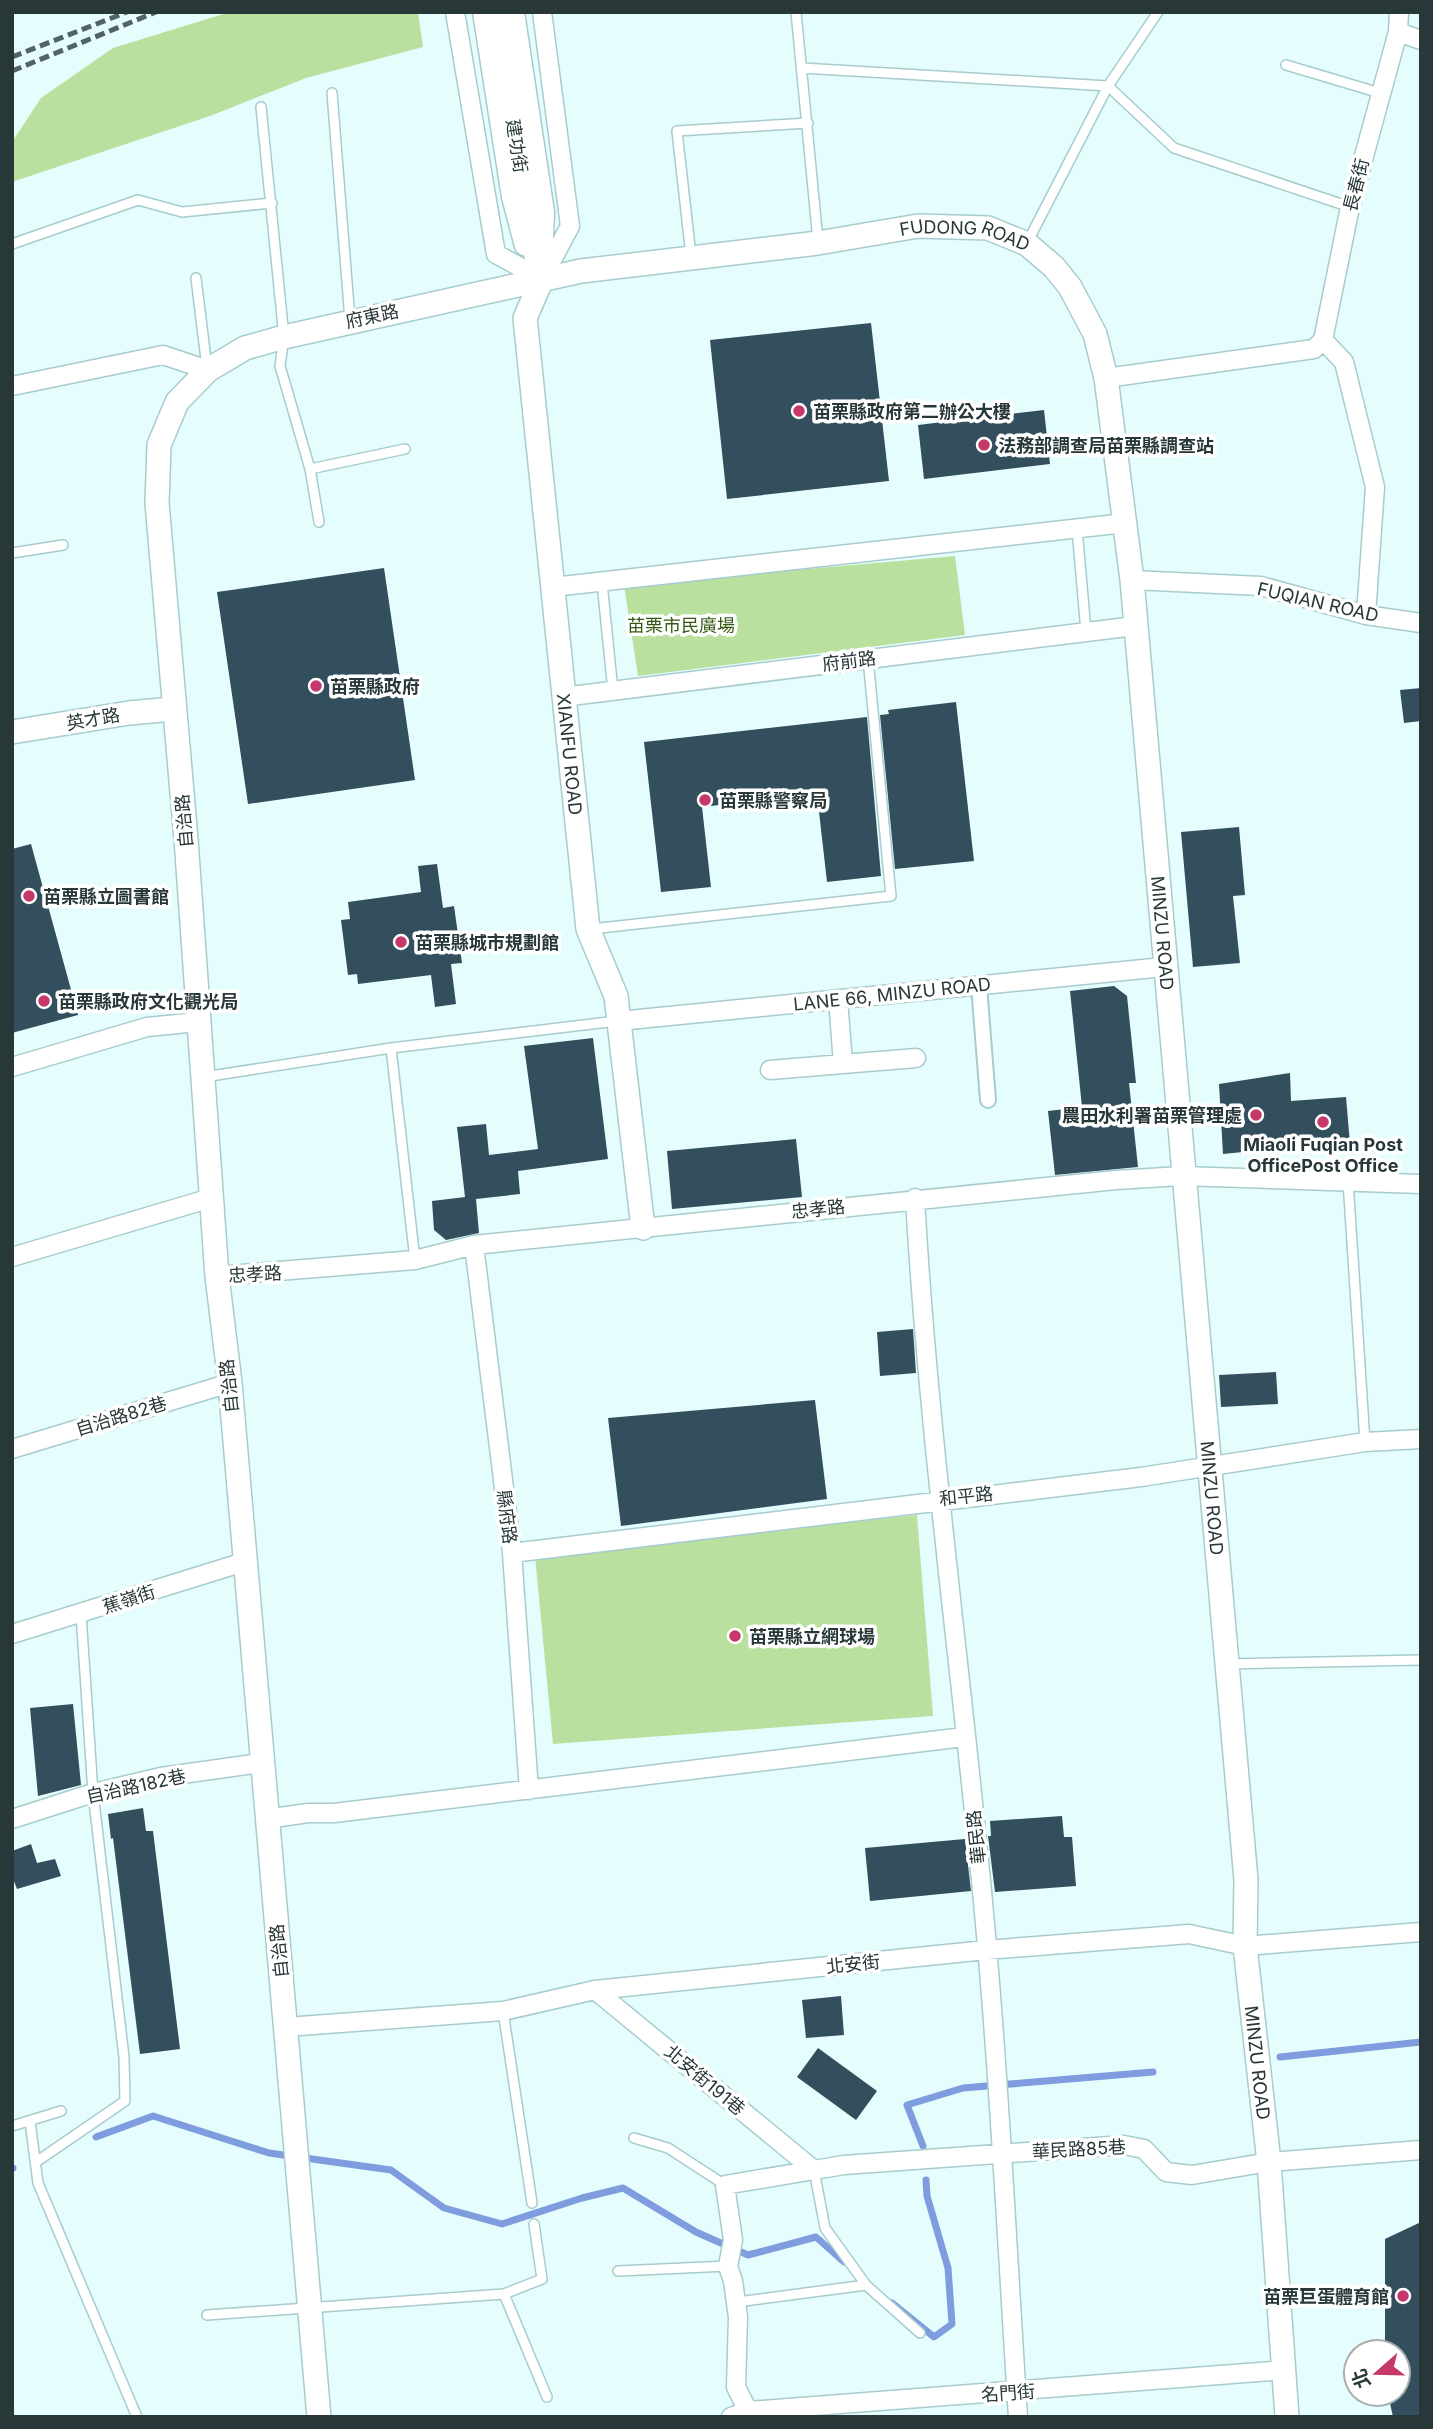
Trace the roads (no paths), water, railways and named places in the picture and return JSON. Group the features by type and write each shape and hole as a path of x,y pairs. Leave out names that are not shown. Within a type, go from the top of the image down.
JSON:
{"street":[{"path":"455,12 496,254 542,279"},
{"path":"482,12 511,197 523,244 542,279"},
{"name":"建功街","path":"496,12 532,240 542,279"},
{"path":"515,12 545,212 542,279"},
{"path":"542,12 570,226 542,279"},
{"name":"長春街","path":"1323,340 1350,207 1398,32 1399,12"},
{"path":"1398,32 1421,40"},
{"name":"FUDONG ROAD","path":"542,279 818,243 918,226 988,228 1027,244 1054,267 1070,287 1095,334 1106,378 1132,580"},
{"name":"府東路","path":"208,370 245,348 285,337 350,320 542,279"},
{"name":"XIANFU ROAD","path":"542,279 525,318 563,697 588,929 617,996 643,1228"},
{"path":"1106,378 1314,349 1323,340 1344,362 1375,487 1366,615"},
{"path":"12,386 163,355 208,370"},
{"name":"自治路","path":"208,370 177,402 159,445 157,503 217,1276 230,1383 320,2417"},
{"path":"552,587 1125,523"},
{"name":"FUQIAN ROAD","path":"1132,580 1261,586 1366,615 1421,623"},
{"name":"MINZU ROAD","path":"1132,580 1182,1176 1246,1880 1245,1946 1269,2162 1287,2417"},
{"name":"府前路","path":"563,697 1135,626"},
{"name":"英才路","path":"12,732 129,713 173,709"},
{"name":"LANE 66, MINZU ROAD","path":"619,1021 1164,967"},
{"path":"979,986 988,1100"},
{"path":"838,999 843,1064"},
{"path":"12,1067 147,1027 198,1022"},
{"path":"770,1070 916,1058"},
{"name":"忠孝路","path":"217,1276 415,1260 474,1245 915,1198 1182,1176 1421,1184"},
{"path":"12,1258 211,1198"},
{"name":"華民路","path":"915,1198 1004,2153 1018,2417"},
{"name":"縣府路","path":"474,1245 512,1553 529,1790"},
{"name":"自治路82巷","path":"12,1448 230,1383"},
{"name":"和平路","path":"512,1553 1210,1467 1365,1442 1421,1439"},
{"name":"蕉嶺街","path":"12,1634 244,1562"},
{"path":"266,1819 964,1737"},
{"name":"自治路182巷","path":"12,1819 93,1793 161,1777 261,1763"},
{"name":"北安街","path":"286,2027 503,2011 595,1990 986,1950 1189,1934 1245,1946 1421,1932"},
{"name":"北安街191巷","path":"595,1990 814,2170"},
{"name":"華民路85巷","path":"1004,2153 1124,2145 1144,2149 1166,2172 1192,2175 1269,2162 1421,2150"},
{"path":"739,2414 736,2387 737,2302 725,2185 814,2170 1004,2153"},
{"name":"名門街","path":"739,2414 1285,2370"}],"lane":[{"path":"796,12 818,243"},
{"path":"1027,244 1108,86 1158,12"},
{"path":"1286,65 1380,93"},
{"path":"802,68 1108,86 1174,148 1350,207"},
{"path":"332,93 350,320"},
{"path":"261,107 285,337 280,366 310,469 319,522"},
{"path":"691,258 677,131 808,123"},
{"path":"12,244 138,200 182,212 272,203"},
{"path":"196,278 208,370"},
{"path":"310,469 405,449"},
{"path":"1077,528 1086,632"},
{"path":"12,553 62,545"},
{"path":"601,583 612,691"},
{"path":"588,929 891,896 868,659"},
{"path":"202,1077 391,1048 619,1021"},
{"path":"391,1048 415,1260"},
{"path":"1348,1181 1365,1442"},
{"path":"36,2162 125,2101 124,2057 93,1793 81,1614"},
{"path":"1227,1664 1421,1660"},
{"path":"503,2011 532,2203"},
{"path":"12,2126 61,2111"},
{"path":"30,2121 38,2183 137,2417"},
{"path":"634,2138 668,2148 725,2185"},
{"path":"814,2170 825,2228 866,2285 920,2333"},
{"path":"207,2315 504,2294 542,2279 534,2224"},
{"path":"618,2271 730,2253"},
{"path":"737,2302 866,2285"},
{"path":"504,2294 547,2397"}],"waterway":[{"path":"1280,2057 1421,2042"},
{"path":"923,2146 907,2105 963,2088 1153,2072"},
{"path":"96,2137 153,2116 269,2153 391,2170 444,2208 502,2224 582,2198 623,2188 696,2232 748,2255 816,2237 844,2262"},
{"path":"892,2303 934,2337 952,2324 948,2268 927,2196 926,2180"}],"railway":[{"path":"12,57 127,12"},
{"path":"12,71 156,12"}],"place":[{"name":"苗栗縣政府第二辦公大樓","path":"799,411"},
{"name":"法務部調查局苗栗縣調查站","path":"984,445"},
{"name":"苗栗縣政府","path":"316,686"},
{"name":"苗栗縣警察局","path":"705,800"},
{"name":"苗栗縣立圖書館","path":"29,896"},
{"name":"苗栗縣城市規劃館","path":"401,942"},
{"name":"苗栗縣政府文化觀光局","path":"44,1001"},
{"name":"農田水利署苗栗管理處","path":"1256,1115"},
{"name":"Miaoli Fuqian Post OfficePost Office","path":"1323,1122"},
{"name":"苗栗縣立網球場","path":"735,1636"},
{"name":"苗栗巨蛋體育館","path":"1403,2296"}],"park label":[{"name":"苗栗市民廣場","path":"681,625"}]}
